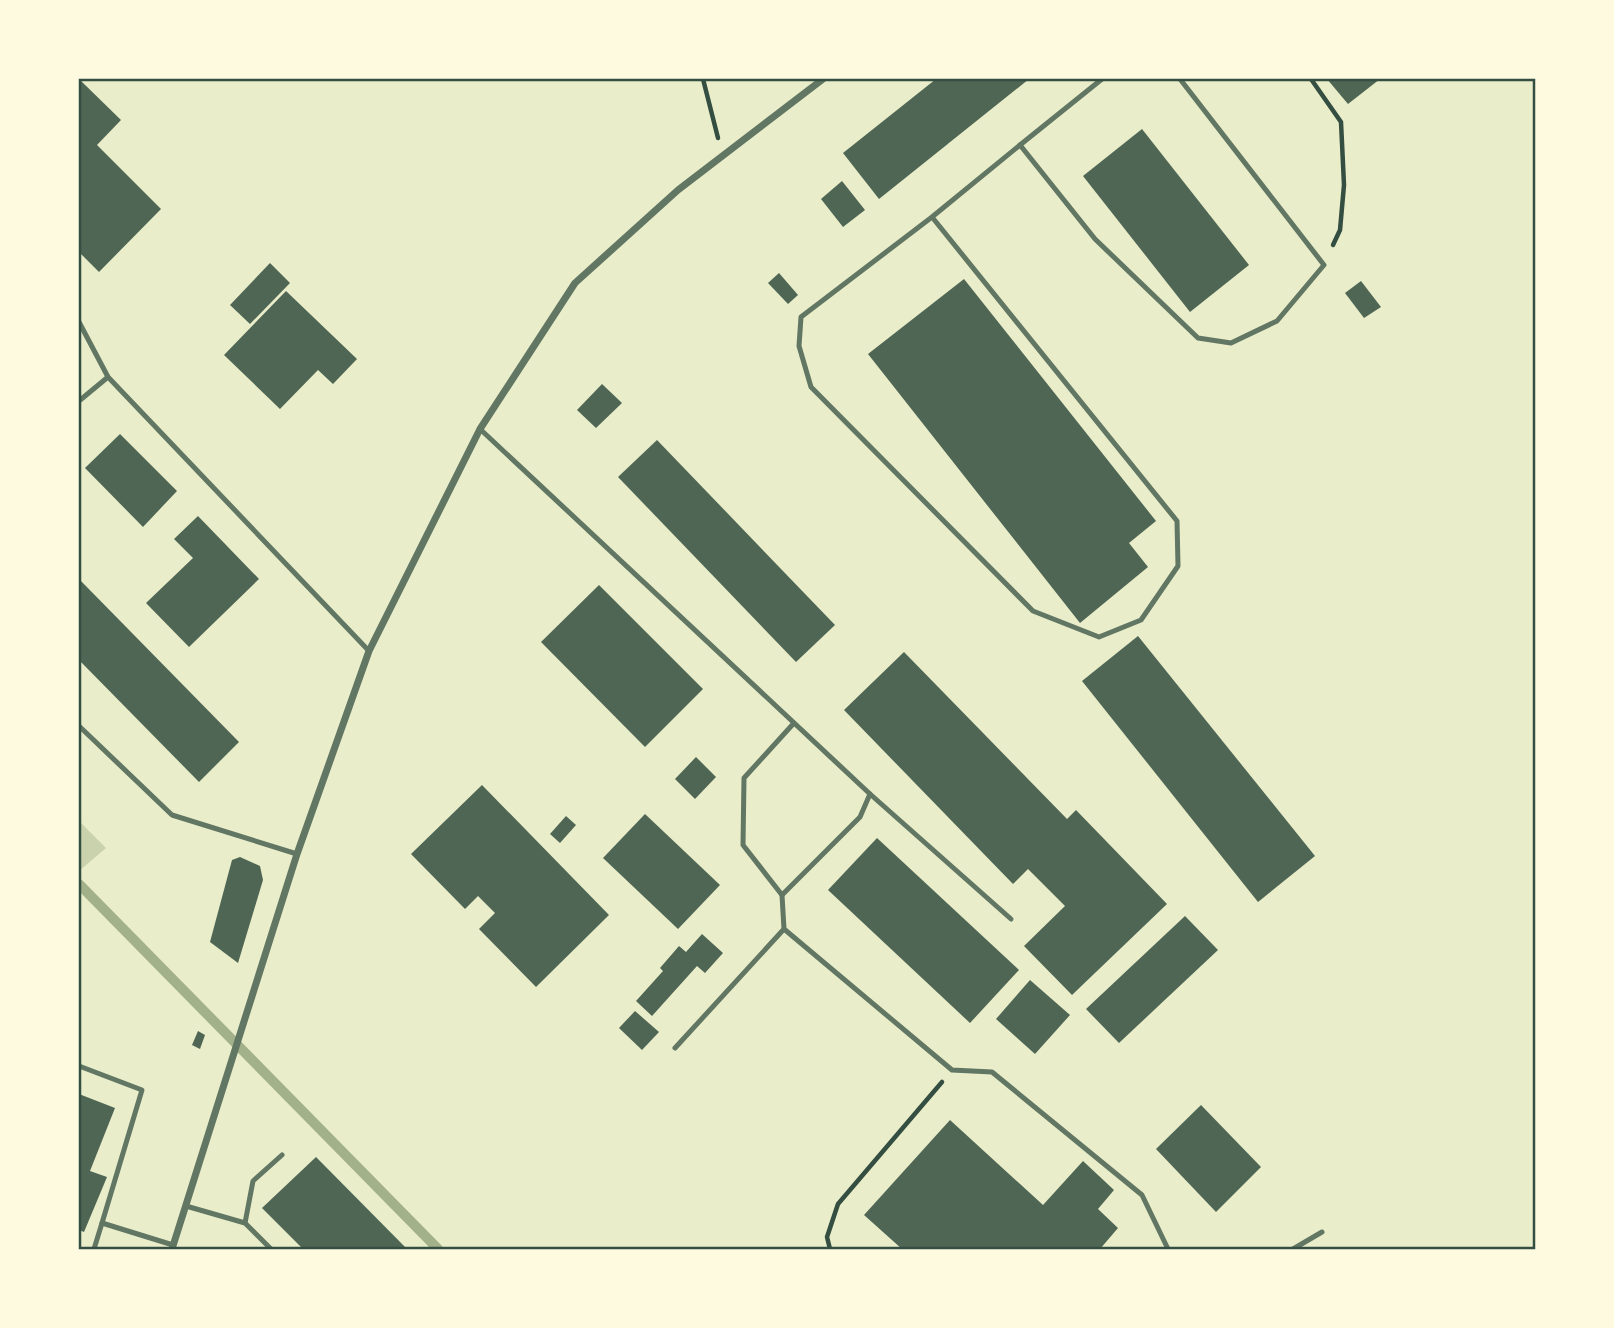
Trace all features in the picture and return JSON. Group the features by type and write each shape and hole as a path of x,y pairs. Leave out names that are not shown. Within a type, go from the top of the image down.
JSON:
{"street":[{"path":"173,1247 297,854 369,651 480,429 575,283 678,190 823,79"}],"lane":[{"path":"932,217 1177,521 1178,566 1141,620 1099,637 1033,611 811,387 799,346 801,317 932,217 1102,79"},
{"path":"1020,145 1095,239 1198,338 1231,343 1278,321 1324,265 1180,79"},
{"path":"79,322 108,377 369,651"},
{"path":"79,401 108,377"},
{"path":"480,429 870,794 1011,919"},
{"path":"675,1048 784,929 782,895 743,845 744,778 794,723"},
{"path":"79,726 172,815 297,854"},
{"path":"782,895 860,817 870,794"},
{"path":"784,929 952,1070 992,1072 1142,1195 1168,1249"},
{"path":"79,1066 142,1090 94,1249"},
{"path":"245,1223 253,1181 282,1155"},
{"path":"186,1206 245,1223 271,1249"},
{"path":"102,1223 173,1247"},
{"path":"1293,1249 1322,1232"}],"path":[{"path":"703,79 722,155"},
{"path":"1311,79 1341,122 1344,185 1340,230 1324,265"},
{"path":"830,1249 827,1237 838,1203 952,1070"}],"green space":[{"path":"79,821 106,848 79,871"}],"building":[{"path":"79,79 121,120 97,145 161,209 99,272 79,252"},
{"path":"936,79 1029,79 879,199 843,153"},
{"path":"1327,79 1380,79 1348,104"},
{"path":"1142,129 1249,265 1190,312 1083,176"},
{"path":"842,181 865,210 843,227 821,199"},
{"path":"270,263 290,283 250,324 230,305"},
{"path":"779,273 798,295 788,304 768,283"},
{"path":"964,279 1156,521 1129,543 1148,567 1080,623 868,354"},
{"path":"1361,281 1381,307 1364,318 1345,293"},
{"path":"286,291 357,359 333,384 318,370 280,409 224,355"},
{"path":"602,384 622,403 596,428 577,410"},
{"path":"120,434 177,491 143,527 85,468"},
{"path":"657,440 835,625 796,662 618,477"},
{"path":"198,516 259,579 189,647 146,603 193,558 174,539"},
{"path":"79,579 239,742 199,782 79,660"},
{"path":"599,585 703,689 645,747 541,642"},
{"path":"1138,636 1315,856 1258,902 1082,681"},
{"path":"904,652 1067,819 1076,810 1167,904 1072,995 1024,946 1065,906 1028,869 1013,884 844,710"},
{"path":"696,757 716,777 695,799 675,779"},
{"path":"482,785 609,915 536,987 479,929 495,913 478,896 465,909 411,854"},
{"path":"645,814 720,885 678,929 603,858"},
{"path":"566,816 576,825 560,843 550,834"},
{"path":"877,838 1019,970 970,1023 828,890"},
{"path":"240,857 260,866 263,880 238,963 210,942 232,860"},
{"path":"1185,916 1218,950 1119,1043 1086,1009"},
{"path":"702,934 723,953 705,973 697,966 652,1016 636,1001 663,971 660,968 679,946 686,952"},
{"path":"1030,980 1070,1015 1035,1054 996,1019"},
{"path":"635,1011 659,1032 642,1050 619,1028"},
{"path":"198,1031 205,1035 200,1049 192,1045"},
{"path":"79,1094 115,1108 90,1171 107,1177 84,1232 79,1230"},
{"path":"1201,1105 1261,1167 1216,1212 1156,1149"},
{"path":"950,1120 1043,1205 1083,1161 1114,1190 1098,1209 1118,1228 1100,1249 902,1249 864,1215"},
{"path":"316,1157 407,1249 303,1249 262,1208"}],"waterway":[{"path":"79,884 438,1249"}]}
